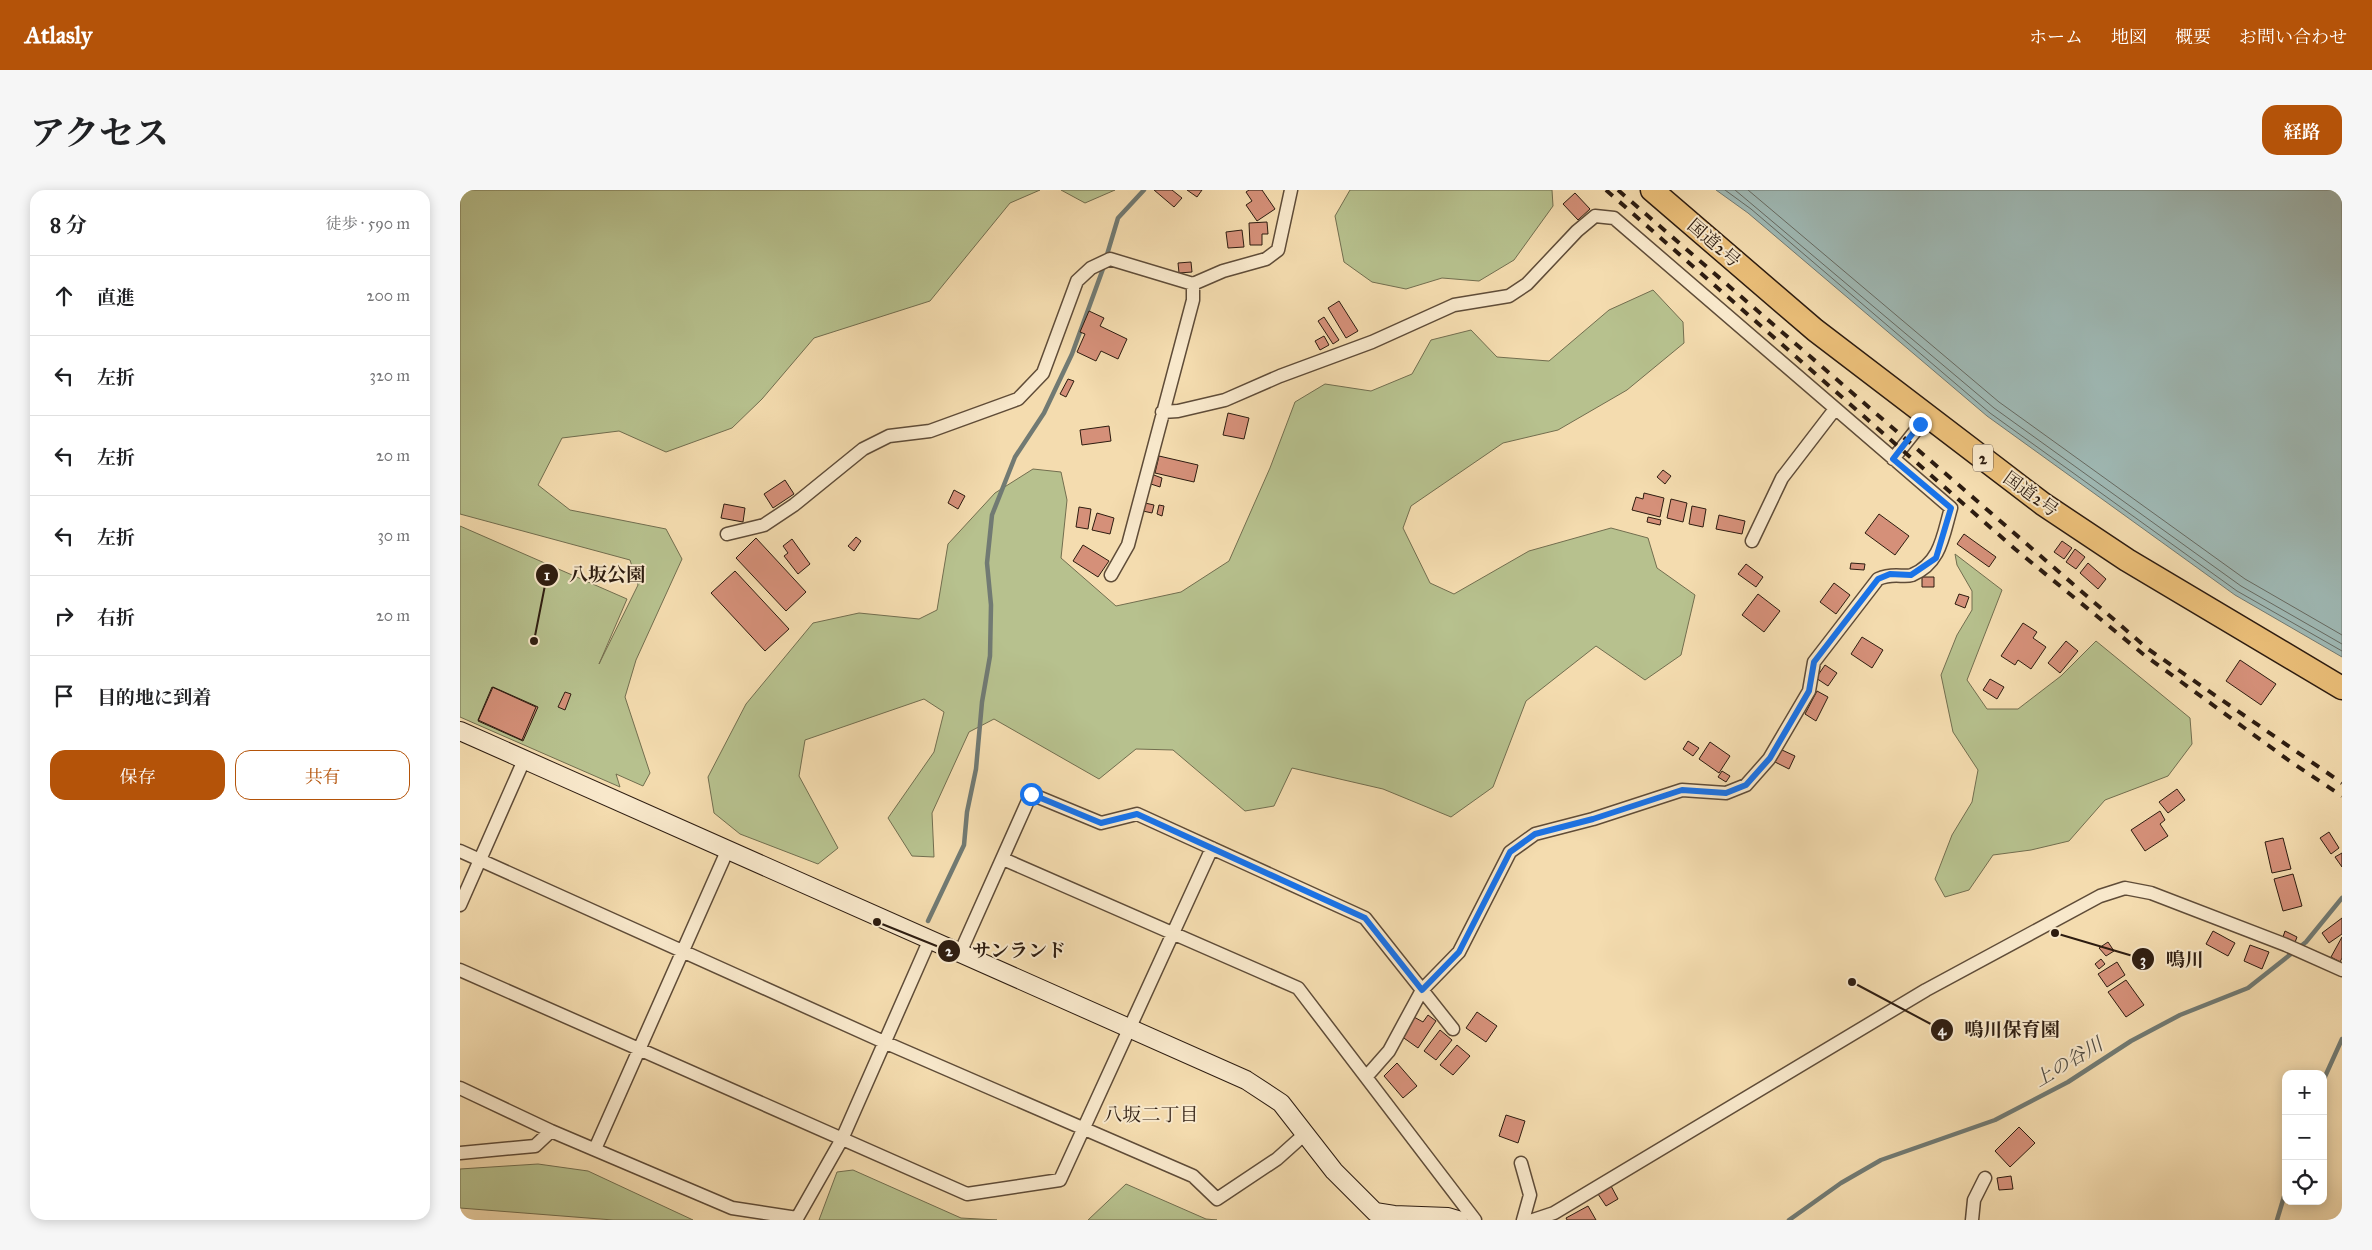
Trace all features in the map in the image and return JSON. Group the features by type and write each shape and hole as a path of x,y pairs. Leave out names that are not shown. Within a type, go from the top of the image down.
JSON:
{"highway":[{"name":"国道2号","path":"1652,190 1815,330 2044,504 2127,560 2342,688"}],"street":[{"path":"727,534 764,525 794,505 863,449 889,436 930,431 1018,399 1043,373 1077,281 1091,268 1110,259 1193,284 1223,271 1266,259 1278,250 1291,190"},
{"path":"1162,412 1178,411 1225,400 1280,376 1372,342 1454,305 1509,296 1527,284 1577,231 1595,216 1614,218 1951,508 1936,558 1911,575 1890,574 1878,579 1814,662 1809,691 1770,758 1746,785 1726,793 1682,790 1593,819 1535,834 1510,852 1459,952 1422,990 1389,1051 1367,1076"},
{"path":"1111,575 1128,546 1193,300 1193,284"},
{"path":"1752,541 1782,478 1835,409"},
{"path":"1893,459 1928,415"},
{"path":"460,731 1246,1080 1281,1103 1334,1171 1375,1212 1394,1215 1448,1217 1458,1220"},
{"path":"460,906 524,760"},
{"path":"960,953 1031,794 1101,823 1137,814 1365,918 1453,1029"},
{"path":"460,970 967,1194 1060,1180 1086,1129 1130,1029 1176,933 1212,848"},
{"path":"595,1149 684,952 728,849"},
{"path":"460,851 884,1042 1194,1176 1217,1199 1277,1159 1306,1133"},
{"path":"1003,859 1176,933 1298,988 1475,1220"},
{"path":"1533,1220 1554,1213 1639,1160 1715,1118 1926,990 2100,896 2125,888 2151,892 2286,944 2342,970"},
{"path":"460,1088 551,1131 732,1208 797,1219 842,1139 930,939"},
{"path":"460,1153 534,1146 551,1131"},
{"path":"1521,1163 1530,1195 1523,1220"},
{"path":"1972,1220 1974,1200 1985,1178"}],"green space":[{"path":"460,190 1040,190 1010,203 930,301 814,338 762,399 732,428 666,452 619,431 562,438 538,485 570,510 666,529 682,559 636,660 625,697 650,773 643,786 616,774 620,787 460,717 460,526 627,599 599,664 638,585 630,560 460,514"},
{"path":"1061,190 1115,190 1085,203"},
{"path":"1350,190 1552,190 1553,206 1514,260 1479,281 1442,278 1406,289 1372,282 1344,262 1335,216"},
{"path":"1653,290 1683,322 1684,343 1627,390 1558,430 1503,443 1411,506 1403,528 1430,583 1454,594 1529,551 1611,528 1648,538 1657,568 1695,595 1681,655 1645,680 1596,646 1526,701 1493,787 1451,817 1383,789 1292,768 1274,806 1245,811 1173,750 1136,749 1099,779 994,719 969,732 932,813 934,857 912,856 888,818 934,752 944,712 924,699 805,740 799,776 838,848 818,864 740,834 714,813 708,777 746,704 813,623 859,613 919,619 937,610 948,544 995,493 1033,469 1061,472 1067,500 1061,558 1116,606 1181,592 1229,561 1270,468 1295,402 1325,384 1371,391 1412,374 1431,340 1471,330 1497,357 1549,361 1609,310"},
{"path":"1955,554 2002,590 1967,680 1987,709 2018,709 2061,676 2096,641 2190,718 2192,744 2168,776 2105,800 2069,841 2031,850 1993,855 1969,890 1945,897 1935,879 1952,835 1972,802 1978,770 1953,732 1941,675 1957,635 1972,610 1972,591 1957,565"},
{"path":"538,1164 588,1171 693,1220 613,1220 460,1208 460,1169"},
{"path":"853,1170 961,1218 997,1220 819,1220 837,1172"},
{"path":"1126,1184 1206,1219 1217,1220 1088,1220"}],"water":[{"path":"1716,190 2342,190 2342,657 2235,595 1987,416 1748,213"}],"building":[{"path":"1154,190 1172,190 1182,198 1174,207"},
{"path":"1187,190 1202,190 1197,197"},
{"path":"1249,190 1262,190 1275,209 1257,221 1246,205 1252,201 1246,192"},
{"path":"1575,193 1590,209 1578,220 1563,204"},
{"path":"1267,222 1268,234 1262,234 1262,245 1250,245 1249,223"},
{"path":"1242,230 1244,247 1228,248 1226,232"},
{"path":"1191,262 1192,272 1179,273 1178,263"},
{"path":"1339,301 1358,331 1346,338 1328,308"},
{"path":"1089,311 1104,318 1100,326 1127,339 1118,359 1101,351 1096,361 1077,352 1085,334 1080,332"},
{"path":"1324,317 1339,340 1333,344 1318,321"},
{"path":"1324,336 1329,345 1320,350 1315,341"},
{"path":"1068,379 1074,381 1066,397 1060,394"},
{"path":"1228,413 1249,418 1244,439 1223,435"},
{"path":"1109,426 1111,441 1082,445 1080,430"},
{"path":"1159,456 1198,465 1194,482 1155,473"},
{"path":"1663,470 1671,476 1665,484 1657,477"},
{"path":"1151,474 1162,478 1160,487 1148,483"},
{"path":"785,480 794,494 773,508 764,494"},
{"path":"954,490 965,496 958,509 948,503"},
{"path":"1644,493 1664,498 1660,517 1632,510 1636,497 1643,499"},
{"path":"1671,499 1687,503 1683,522 1667,518"},
{"path":"1145,503 1154,505 1152,513 1143,511"},
{"path":"724,504 745,508 743,522 721,518"},
{"path":"1159,505 1164,506 1162,516 1157,514"},
{"path":"1692,506 1706,509 1703,527 1689,524"},
{"path":"1079,507 1091,509 1088,529 1076,527"},
{"path":"1097,513 1114,518 1110,534 1092,530"},
{"path":"1879,514 1909,536 1895,555 1865,533"},
{"path":"1719,515 1745,521 1742,534 1716,529"},
{"path":"1648,517 1661,520 1660,525 1647,522"},
{"path":"1964,534 1996,557 1989,567 1957,544"},
{"path":"856,537 861,541 854,551 848,546"},
{"path":"756,538 806,592 786,611 736,558"},
{"path":"792,539 810,564 798,574 784,556 788,553 783,546"},
{"path":"2062,541 2072,548 2064,559 2054,552"},
{"path":"1083,545 1109,561 1098,577 1073,561"},
{"path":"2075,549 2085,557 2076,569 2066,562"},
{"path":"1851,563 1865,564 1864,570 1850,569"},
{"path":"2088,563 2106,579 2098,589 2080,573"},
{"path":"1746,564 1763,577 1756,587 1738,574"},
{"path":"735,571 789,629 765,651 711,593"},
{"path":"1922,577 1934,577 1934,587 1922,587"},
{"path":"1834,583 1850,595 1836,614 1820,602"},
{"path":"1758,594 1780,611 1764,632 1742,615"},
{"path":"1959,594 1969,597 1965,608 1955,604"},
{"path":"2023,623 2037,632 2033,638 2046,647 2031,669 2018,660 2015,665 2001,656"},
{"path":"1862,637 1883,650 1872,668 1851,654"},
{"path":"2066,641 2078,651 2060,673 2048,663"},
{"path":"2240,660 2276,684 2261,705 2226,681"},
{"path":"1825,665 1837,673 1828,686 1816,678"},
{"path":"1990,679 2004,687 1997,699 1983,690"},
{"path":"492,687 536,707 522,740 478,720"},
{"path":"493,687 538,707 523,741 478,721"},
{"path":"1817,691 1828,697 1816,721 1805,714"},
{"path":"565,692 571,694 565,710 558,707"},
{"path":"1688,741 1699,748 1693,756 1683,749"},
{"path":"1710,742 1730,756 1719,773 1699,759"},
{"path":"1782,750 1795,756 1789,769 1775,762"},
{"path":"1722,771 1730,776 1726,782 1718,777"},
{"path":"2177,789 2185,800 2168,813 2159,802"},
{"path":"2160,811 2165,820 2160,824 2168,836 2145,851 2131,830"},
{"path":"2329,832 2339,848 2331,854 2320,838"},
{"path":"2283,838 2291,869 2272,873 2265,842"},
{"path":"2342,853 2342,867 2335,857"},
{"path":"2293,874 2302,906 2283,911 2274,879"},
{"path":"2342,918 2342,934 2329,943 2322,933"},
{"path":"2213,931 2235,943 2228,956 2206,944"},
{"path":"2285,931 2297,937 2294,945 2282,940"},
{"path":"2342,937 2342,958 2340,962 2331,957"},
{"path":"2108,942 2114,951 2106,956 2099,948"},
{"path":"2250,945 2269,952 2262,969 2244,961"},
{"path":"2101,959 2105,964 2099,969 2095,964"},
{"path":"2117,962 2125,975 2107,987 2098,974"},
{"path":"2126,980 2144,1005 2126,1017 2108,992"},
{"path":"1477,1012 1497,1026 1486,1042 1466,1028"},
{"path":"1428,1015 1436,1021 1418,1048 1401,1036 1414,1017 1423,1022"},
{"path":"1440,1030 1452,1040 1436,1060 1424,1051"},
{"path":"1457,1045 1470,1056 1453,1075 1440,1065"},
{"path":"1397,1063 1417,1086 1403,1098 1384,1076"},
{"path":"1506,1115 1525,1121 1518,1143 1499,1136"},
{"path":"2019,1127 2035,1143 2010,1167 1995,1151"},
{"path":"2011,1176 2013,1189 1999,1190 1997,1178"},
{"path":"1611,1186 1618,1199 1606,1206 1598,1194"},
{"path":"1588,1206 1596,1220 1567,1220 1566,1218"}],"waterway":[{"path":"1106,258 1118,218 1144,190"},
{"path":"928,921 964,845 967,812 976,769 982,702 990,656 991,605 987,563 992,515 1015,457 1044,413 1072,354 1104,266"},
{"name":"上の谷川","path":"1789,1220 1841,1183 1881,1160 1995,1120 2068,1082 2131,1041 2180,1015 2248,988 2306,942 2342,898"},
{"path":"2327,1072 2342,1039"},
{"path":"2277,1220 2282,1203"}],"railway":[{"path":"1606,190 2015,549 2143,654 2291,762 2342,796"},
{"path":"1618,190 2148,649 2342,783"}],"place":[{"name":"八坂公園","path":"534,641"},
{"name":"サンランド","path":"877,922"},
{"name":"鳴川","path":"2055,933"},
{"name":"鳴川保育園","path":"1852,982"}],"district":[{"name":"八坂二丁目","path":"1151,1114"}],"route":[{"path":"1031,794 1101,823 1137,814 1365,918 1422,990 1459,952 1510,852 1535,834 1593,819 1682,790 1726,793 1746,785 1770,758 1809,691 1814,662 1878,579 1890,574 1911,575 1936,558 1951,508 1893,459 1920,424"}]}
